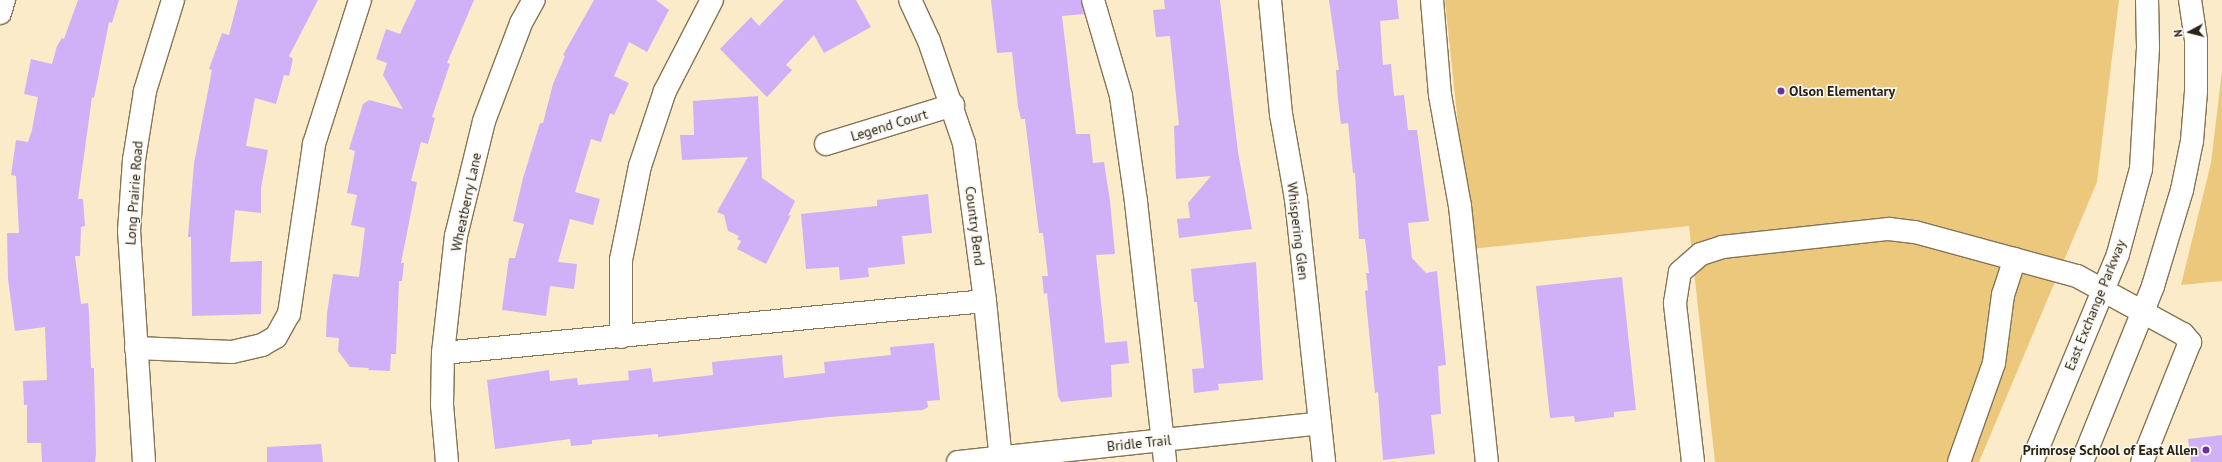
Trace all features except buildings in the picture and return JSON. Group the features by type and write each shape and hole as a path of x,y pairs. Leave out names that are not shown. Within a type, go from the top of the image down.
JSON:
{"street":[{"path":"0,13 4,0"},
{"name":"Long Prairie Road","path":"144,462 141,392 136,348 129,231 134,160 145,91 173,0"},
{"path":"136,348 232,352 262,345 276,337 289,314 314,144 360,0"},
{"name":"Wheatberry Lane","path":"446,462 442,406 443,353 456,236 484,121 521,23 534,0"},
{"path":"621,337 621,260 640,166 665,91 712,0"},
{"name":"Country Bend","path":"910,0 930,41 953,105 964,143 985,301 1001,460"},
{"path":"1093,0 1121,96 1136,202 1165,462"},
{"name":"Whispering Glen","path":"1270,0 1281,114 1296,199 1324,462"},
{"path":"1432,0 1440,95 1460,206 1487,462"},
{"name":"East Exchange Parkway","path":"2032,462 2118,254 2141,169 2148,47 2147,0"},
{"path":"2082,462 2141,311 2153,286 2169,238 2192,141 2196,62 2190,0"},
{"name":"Legend Court","path":"826,144 953,105"},
{"path":"1693,462 1675,303 1680,272 1701,254 1722,247 1889,229 1915,232 2077,276 2183,334 2190,342 2142,462"},
{"path":"1959,462 1994,363 2003,295 2015,259"},
{"path":"443,353 985,301"},
{"name":"Bridle Trail","path":"958,462 1001,460 1163,440 1320,423"}],"shaded area":[{"name":"Olson Elementary","path":"1445,0 2119,0 2097,182 1979,462 1715,462 1689,226 1471,249"},
{"path":"2222,71 2222,281 2181,285 2211,163"}],"place":[{"name":"Olson Elementary","path":"1781,91"},
{"name":"Primrose School of East Allen","path":"2206,450"}]}
